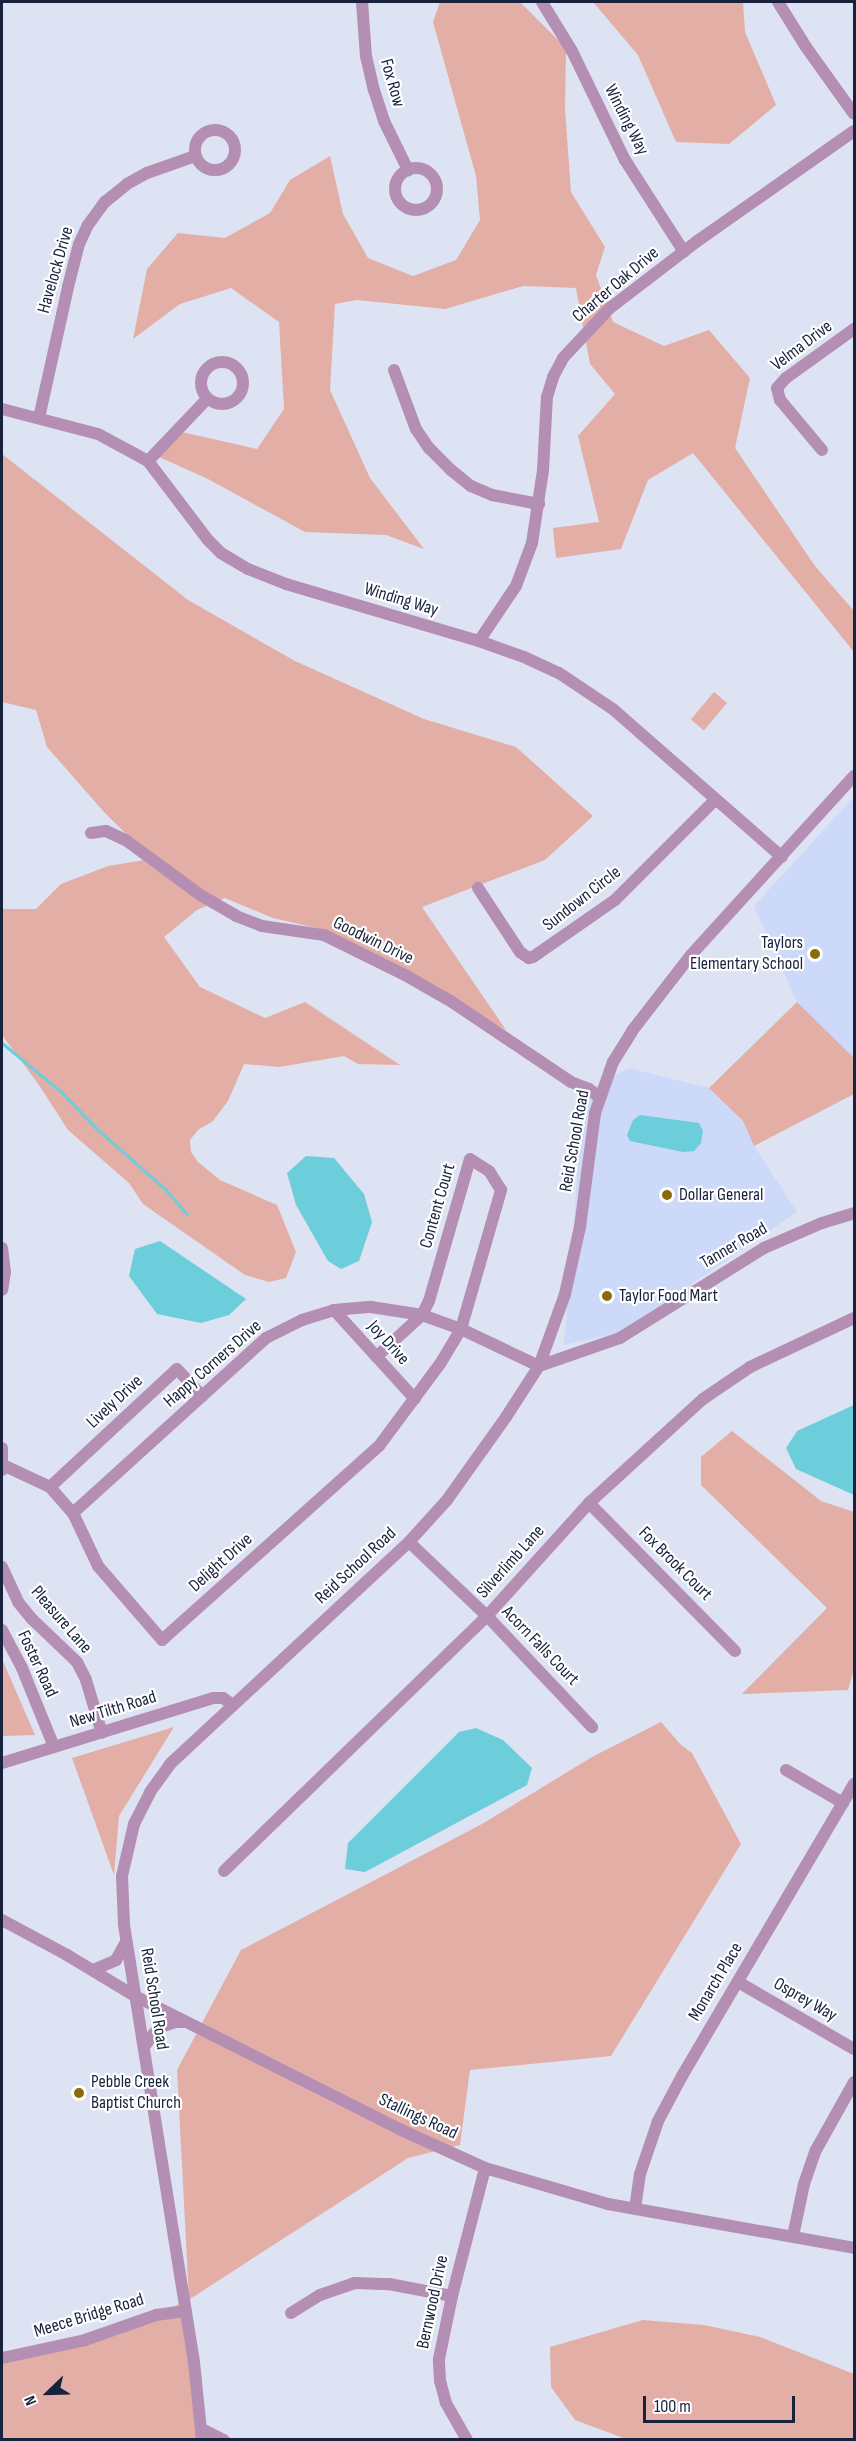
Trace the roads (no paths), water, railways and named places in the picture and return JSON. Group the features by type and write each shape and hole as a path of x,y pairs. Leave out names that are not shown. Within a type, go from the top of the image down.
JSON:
{"street":[{"name":"Fox Row","path":"362,2 366,56 374,90 384,121 408,170"},
{"name":"Winding Way","path":"542,2 572,51 625,160 684,252"},
{"path":"778,2 806,47 855,114"},
{"name":"Charter Oak Drive","path":"479,641 508,599 522,573 532,543 539,504 547,397 557,367 610,308 684,252 855,131"},
{"name":"Havelock Drive","path":"39,418 68,287 79,244 88,225 105,202 127,184 147,173 195,156"},
{"name":"Velma Drive","path":"822,450 780,400 777,388 786,378 855,329"},
{"path":"394,370 416,429 429,448 451,470 471,486 492,495 539,504"},
{"path":"148,461 207,399"},
{"name":"Winding Way","path":"2,409 98,434 148,461 208,540 237,564 286,584 479,641 540,663 584,688 614,710 782,856"},
{"name":"Reid School Road","path":"202,2434 186,2311 126,1942 122,1876 129,1841 141,1808 170,1764 409,1542 464,1477 539,1366 565,1294 573,1260 599,1097 614,1062 647,1010 691,955 855,776"},
{"name":"Sundown Circle","path":"478,888 520,952 528,958 533,957 615,900 715,800"},
{"name":"Goodwin Drive","path":"91,833 106,831 127,841 202,896 236,916 262,927 324,935 405,975 452,1002 570,1082 589,1089 599,1097"},
{"name":"Content Court","path":"376,1357 422,1315 429,1301 470,1159 489,1171 501,1190 461,1329"},
{"name":"Tanner Road","path":"539,1366 620,1338 764,1248 813,1226 855,1213"},
{"path":"2,1248 5,1272 2,1290"},
{"name":"Happy Corners Drive","path":"73,1513 266,1338 302,1320 334,1310 371,1307 422,1315 461,1329 539,1366"},
{"name":"Joy Drive","path":"334,1310 415,1399"},
{"name":"Silverlimb Lane","path":"224,1871 487,1616 589,1503 703,1399 750,1367 855,1318"},
{"name":"Delight Drive","path":"2,1468 50,1487 73,1513 98,1566 162,1640 379,1446 415,1399 461,1329"},
{"name":"Lively Drive","path":"50,1487 177,1369 202,1396"},
{"path":"2,1448 2,1468"},
{"name":"Fox Brook Court","path":"589,1503 735,1651"},
{"name":"Acorn Falls Court","path":"409,1542 487,1616 592,1727"},
{"name":"Pleasure Lane","path":"2,1568 18,1602 32,1619 77,1662 87,1680 102,1733"},
{"name":"Foster Road","path":"2,1630 22,1668 54,1747"},
{"name":"New Tilth Road","path":"2,1763 213,1698 223,1698 233,1704"},
{"path":"786,1770 843,1803"},
{"name":"Monarch Place","path":"635,2209 640,2174 658,2121 855,1784"},
{"name":"Stallings Road","path":"2,1920 135,1996 399,2129 485,2168 570,2194 635,2209 855,2248"},
{"path":"93,1970 116,1960 126,1942"},
{"name":"Osprey Way","path":"738,1982 855,2049"},
{"path":"144,2047 158,2028 186,2022"},
{"path":"793,2236 801,2193 816,2150 855,2082"},
{"name":"Bernwood Drive","path":"467,2439 450,2413 440,2381 441,2343 485,2168"},
{"path":"291,2313 320,2295 354,2283 389,2284 452,2296"},
{"name":"Meece Bridge Road","path":"2,2358 85,2340 164,2313 186,2311"},
{"path":"202,2434 224,2439"}],"water":[{"path":"640,1115 699,1123 703,1131 701,1143 694,1151 683,1152 630,1141 627,1135 633,1120"},
{"path":"306,1156 334,1158 364,1194 372,1222 359,1261 341,1269 328,1261 296,1205 287,1173"},
{"path":"160,1241 246,1299 229,1315 201,1323 157,1314 129,1276 135,1249"},
{"path":"854,1405 854,1495 796,1469 786,1448 797,1431"},
{"path":"476,1728 503,1740 532,1768 527,1785 365,1872 345,1869 348,1843 459,1732"}],"waterway":[{"path":"2,1043 61,1092 96,1128 166,1190 187,1214"}],"place":[{"name":"Taylors Elementary School","path":"815,954"},
{"name":"Dollar General","path":"667,1195"},
{"name":"Taylor Food Mart","path":"607,1296"},
{"name":"Pebble Creek Baptist Church","path":"79,2093"}]}
